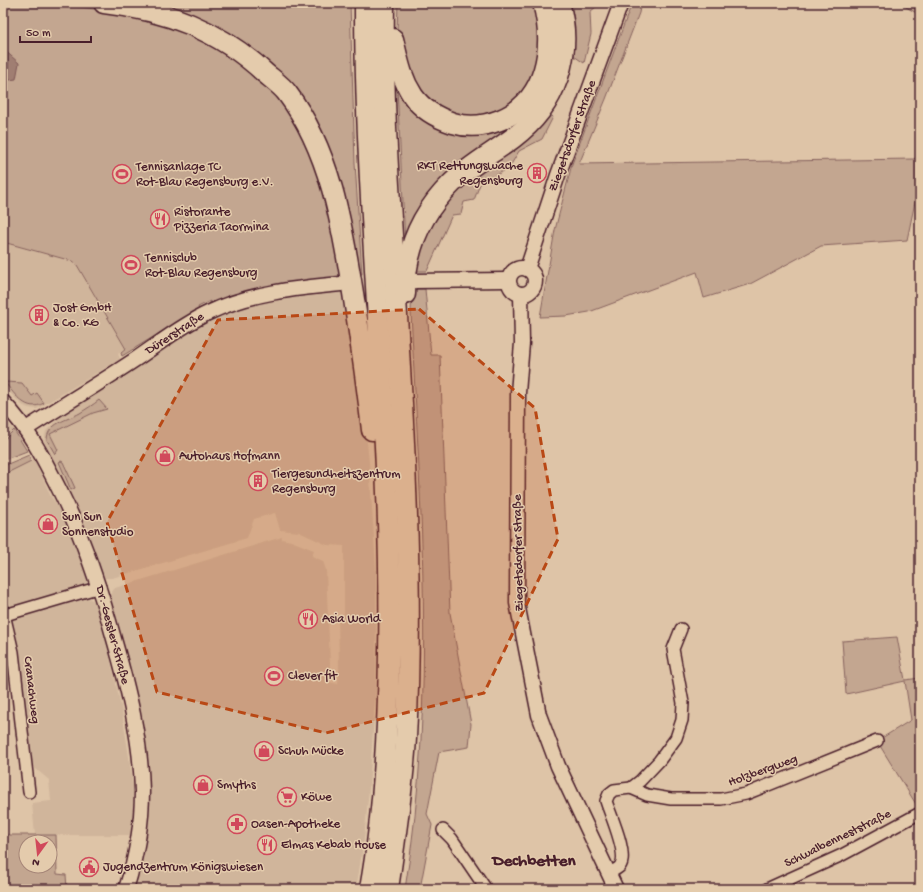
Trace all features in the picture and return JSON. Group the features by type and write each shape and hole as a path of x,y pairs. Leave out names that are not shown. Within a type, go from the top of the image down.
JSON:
{"highway":[{"path":"104,3 120,5 173,18 218,36 253,61 287,92 305,121 320,151 337,208 344,238 362,350 376,465 379,509 389,538"},
{"path":"366,3 367,95 374,268 382,388 389,538 390,597 387,734 381,808 370,889"},
{"path":"384,3 383,44 392,247 398,332 407,550 408,689 406,740 400,809 388,889"},
{"path":"392,3 391,32 397,63 403,78 414,97 427,110 444,120 459,125 476,126 489,124 518,110 531,98 539,83 546,64 549,46 548,21 543,3"},
{"path":"398,332 405,301 405,276 412,242 428,211 452,183 480,160 513,138 533,120 554,90 562,63 565,40 559,3"}],"street":[{"name":"Ziegetsdorfer Straße","path":"527,269 558,174 621,3"},
{"path":"517,269 527,269 532,272 535,282 530,291 521,294 512,290 508,280 510,275 517,269"},
{"path":"413,281 508,280"},
{"name":"Dürerstraße","path":"26,429 136,359 188,323 209,312 246,300 278,292 341,284"},
{"name":"Ziegetsdorfer Straße","path":"521,294 522,343 518,393 517,603 538,715 558,766 616,889"},
{"name":"Dr.-Gessler-Straße","path":"3,402 26,429 47,463 71,510 100,587 131,706 141,775 142,806 136,854 126,889"},
{"name":"Cranachweg","path":"29,792 13,652 4,613 100,587"},
{"path":"609,873 620,867 623,859 622,849 606,800 608,794 614,790 630,788 659,761 676,738 682,720 683,703 673,648 681,629"},
{"name":"Holzbergweg","path":"630,788 647,795 671,799 721,800 746,794 877,741"},
{"name":"Schwalbenneststraße","path":"768,889 842,855 920,813"},
{"path":"443,830 452,839 486,889"}],"highlighted area":[{"path":"419,309 535,408 558,539 484,693 326,733 157,692 107,522 218,320"}],"shaded area":[{"path":"3,3 53,3 136,15 214,41 281,97 301,129 323,181 342,279 259,288 210,303 210,301 198,307 199,309 122,356 121,353 126,349 77,265 72,261 3,242"},
{"path":"140,3 350,3 355,163 362,274 357,274 295,95"},
{"path":"398,3 536,3 542,57 523,97 489,119 447,116 412,85 397,31"},
{"path":"570,3 597,3 597,6 590,12 591,34 584,63 574,56 574,20"},
{"path":"632,3 641,3 639,13 579,164 914,159 920,153 920,193 915,202 907,240 821,246 750,284 704,298 697,272 589,312 566,316 540,317 555,230 572,164"},
{"path":"899,3 920,3 920,15"},
{"path":"3,49 19,63 16,79 3,81"},
{"path":"397,88 472,134 546,90 405,241"},
{"path":"551,115 553,117 542,139 519,151 509,168 480,184 474,200 464,202 461,214 452,215 427,271 414,271 417,255 430,224 452,194"},
{"path":"3,242 72,261 77,265 126,349 118,354 120,359 37,409 28,408 22,405 3,386"},
{"path":"412,289 425,289 431,355 440,355 450,613 471,724 469,747 439,752 427,814 432,825 420,889 405,889 415,817 421,745 423,673 421,529 411,312"},
{"path":"345,290 360,374 369,462 376,569 376,688 364,840 356,889 136,889 146,835 148,798 109,599 111,593 115,588 282,537 282,539 314,550 312,556 323,561 326,570 330,663 329,682 338,684 338,615 344,616 344,546 327,545 299,532 280,530 275,513 254,519 247,538 112,578 104,578 75,507 44,441 46,431 60,417 186,331 216,316 269,298"},
{"path":"5,383 22,383 32,396 37,393 44,403 38,406 27,404 17,397"},
{"path":"99,400 107,409 93,413 50,434 58,450 55,454 47,440 50,430 54,426 80,413"},
{"path":"3,417 14,430 3,441"},
{"path":"14,430 27,451 3,460 3,441"},
{"path":"29,455 31,461 3,475 3,466"},
{"path":"35,459 50,495 63,514 77,547 88,579 84,587 10,608 3,604 3,475"},
{"path":"59,462 63,462 75,488 71,490"},
{"path":"84,596 94,601 106,639 122,711 133,784 133,815 130,835 35,834 32,803 51,801 49,780 30,764 11,625 14,618"},
{"path":"897,637 905,680 920,678 919,809 877,741 911,720 905,681 846,694 842,641"},
{"path":"3,835 18,835 18,874 66,875 67,889 3,889"}],"place":[{"name":"RKT Rettungswache Regensburg","path":"537,173"},
{"name":"Tennisanlage TC Rot-Blau Regensburg e.V.","path":"122,174"},
{"name":"Ristorante Pizzeria Taormina","path":"160,219"},
{"name":"Tennisclub Rot-Blau Regensburg","path":"131,265"},
{"name":"Jost GmbH & Co. KG","path":"39,315"},
{"name":"Autohaus Hofmann","path":"165,456"},
{"name":"Tiergesundheitszentrum Regensburg","path":"258,481"},
{"name":"Sun Sun Sonnenstudio","path":"48,524"},
{"name":"Asia World","path":"308,619"},
{"name":"Clever fit","path":"274,676"},
{"name":"Schuh Mücke","path":"264,751"},
{"name":"Smyths","path":"203,785"},
{"name":"Köwe","path":"287,797"},
{"name":"Oasen-Apotheke","path":"237,824"},
{"name":"Elmas Kebab House","path":"267,845"},
{"name":"Jugendzentrum Königswiesen","path":"89,867"}],"district":[{"name":"Dechbetten","path":"534,862"}]}
